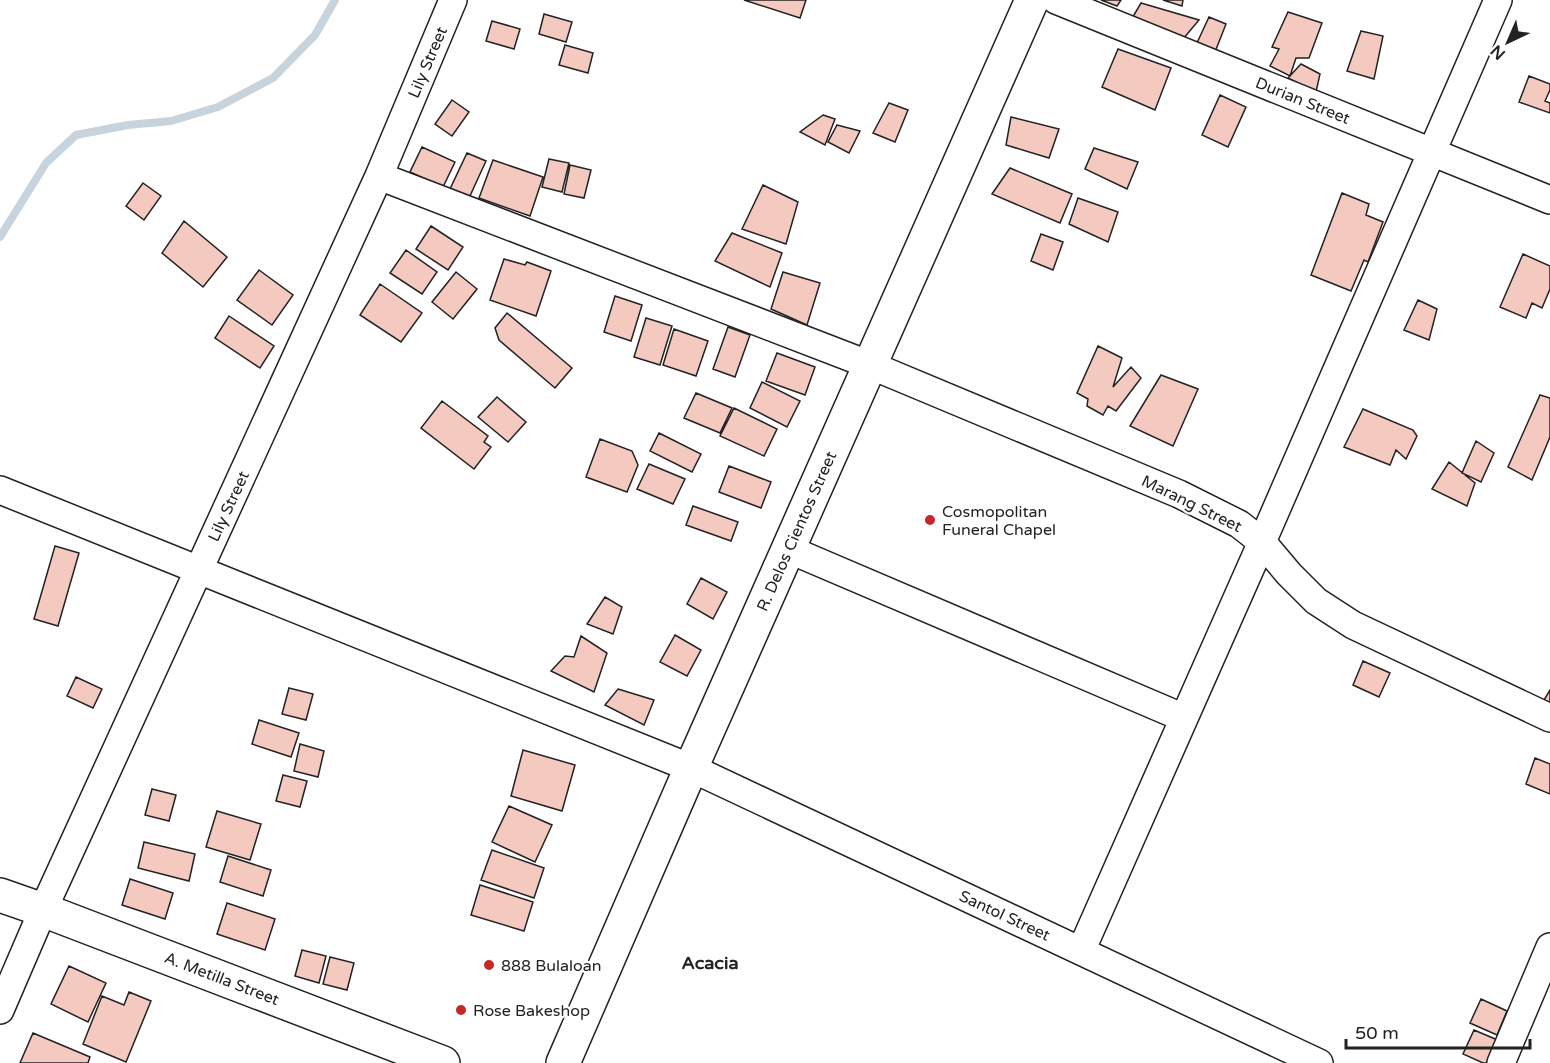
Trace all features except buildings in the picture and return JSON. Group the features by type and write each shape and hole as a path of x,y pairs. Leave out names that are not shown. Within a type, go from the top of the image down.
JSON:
{"main road":[{"name":"R. Delos Cientos Street","path":"563,1063 1032,0"},
{"name":"A. Metilla Street","path":"0,895 443,1063"}],"street":[{"name":"Lily Street","path":"0,1011 379,176 453,0"},
{"name":"Durian Street","path":"1056,0 1550,200"},
{"path":"1081,951 1498,0"},
{"name":"Marang Street","path":"379,176 870,364 1179,494 1239,524 1262,542 1288,574 1317,601 1353,625 1550,718"},
{"name":"Santol Street","path":"0,490 692,768 1319,1063"},
{"path":"788,549 1184,718"},
{"path":"1501,1063 1550,947"}],"waterway":[{"path":"0,237 46,163 76,135 128,125 171,121 218,107 273,78 315,35 335,0"}],"place":[{"name":"Cosmopolitan Funeral Chapel","path":"930,520"},
{"name":"888 Bulaloan","path":"489,965"},
{"name":"Rose Bakeshop","path":"461,1010"}],"district":[{"name":"Acacia","path":"710,963"}]}
